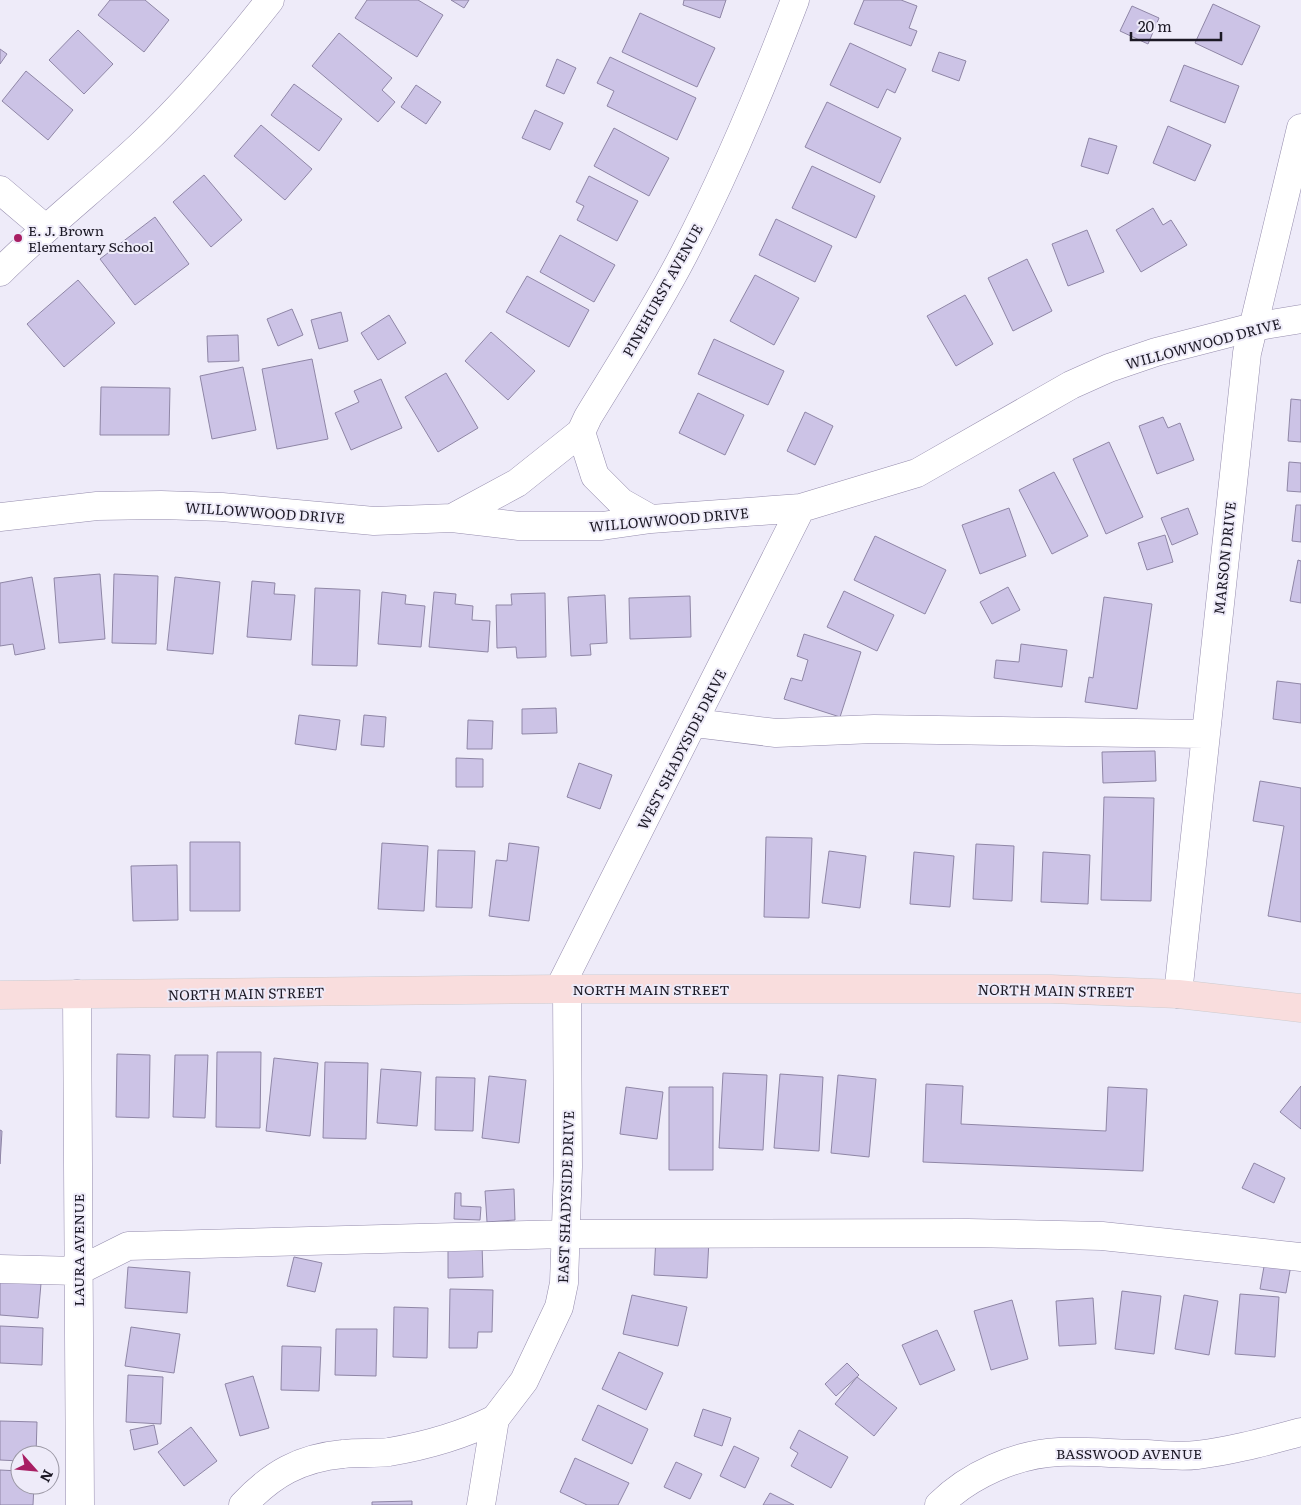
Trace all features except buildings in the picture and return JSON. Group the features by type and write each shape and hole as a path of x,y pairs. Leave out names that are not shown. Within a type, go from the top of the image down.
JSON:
{"main road":[{"name":"NORTH MAIN STREET","path":"0,995 563,989 1051,989 1178,994 1301,1008"}],"street":[{"path":"0,272 149,137 222,62 270,0"},
{"name":"PINEHURST AVENUE","path":"452,518 517,483 582,432 588,417 643,328 728,165 765,80 795,0"},
{"name":"MARSON DRIVE","path":"1178,994 1204,734 1247,353 1301,128"},
{"path":"0,190 46,229"},
{"name":"WILLOWWOOD DRIVE","path":"0,517 98,506 161,504 222,507 374,521 452,518 519,526 602,526 651,519 801,508 918,473 1071,385 1109,368 1156,352 1253,327 1301,319"},
{"path":"582,432 596,476 621,502 651,519"},
{"name":"WEST SHADYSIDE DRIVE","path":"563,989 801,508"},
{"path":"695,723 776,733 874,728 1204,734"},
{"name":"EAST SHADYSIDE DRIVE","path":"481,1505 495,1419 524,1381 559,1307 564,1283 566,1234 563,989"},
{"name":"LAURA AVENUE","path":"76,994 80,1505"},
{"path":"0,1269 78,1271 128,1246 566,1234 968,1233 1102,1236 1301,1257"},
{"path":"243,1505 271,1479 305,1460 343,1454 388,1452 453,1436 495,1419"},
{"name":"BASSWOOD AVENUE","path":"939,1505 948,1496 972,1480 1001,1465 1030,1457 1058,1452 1195,1455 1262,1443 1301,1432"}],"place":[{"name":"E. J. Brown Elementary School","path":"18,238"}]}
